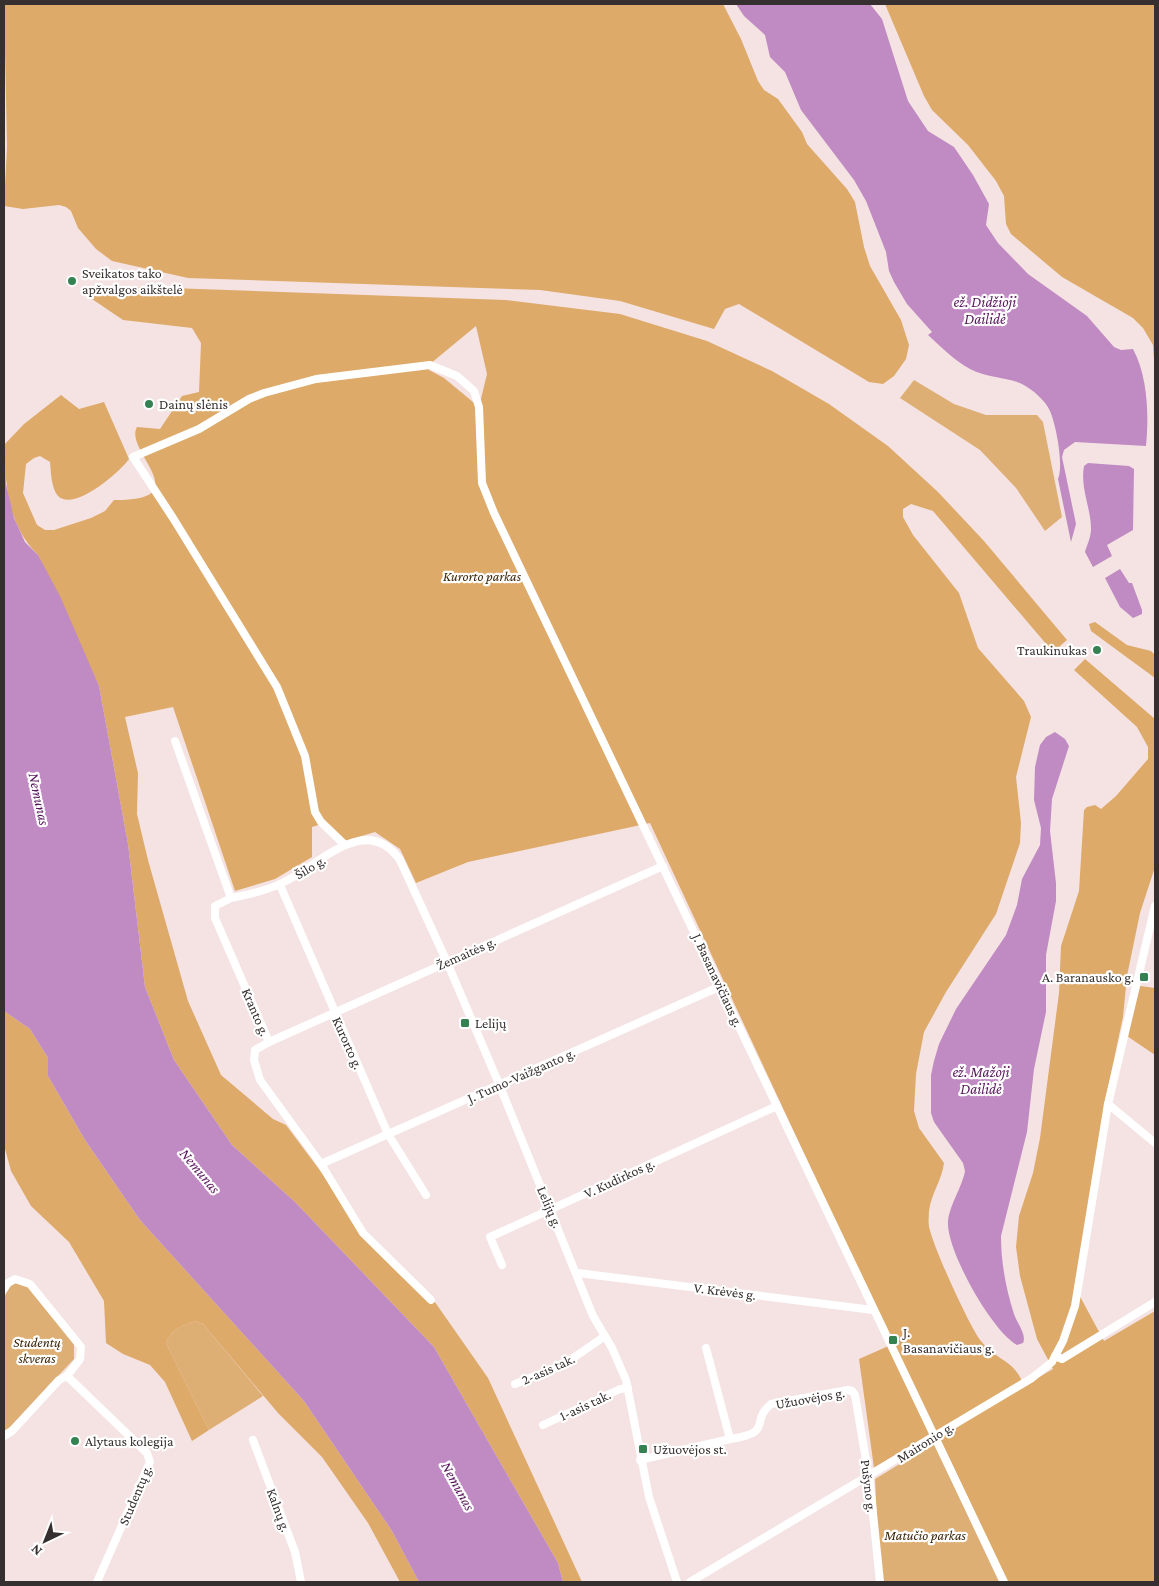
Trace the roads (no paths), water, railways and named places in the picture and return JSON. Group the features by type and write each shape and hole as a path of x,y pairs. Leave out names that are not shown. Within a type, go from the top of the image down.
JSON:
{"street":[{"name":"J. Basanavičiaus g.","path":"346,845 321,822 315,812 305,756 277,687 178,526 133,457 199,429 249,399 264,393 316,379 430,364 457,376 474,391 478,407 482,483 494,514 1004,1582"},
{"path":"175,741 231,898"},
{"name":"Šilo g.","path":"231,898 280,885 346,845 362,838 374,839 386,846"},
{"name":"Lelijų g.","path":"386,846 400,860 447,962 578,1273 590,1307 620,1364 628,1388 640,1460 649,1497 677,1582"},
{"name":"Žemaitės g.","path":"269,1042 663,866"},
{"name":"Kurorto g.","path":"280,885 388,1134 426,1195"},
{"name":"Kranto g.","path":"231,898 215,906 214,918 269,1042 255,1050 254,1060 260,1080 321,1164 363,1234 431,1300"},
{"path":"1055,1356 1068,1326 1080,1282 1108,1104 1155,906"},
{"name":"J. Tumo-Vaižganto g.","path":"321,1164 721,986"},
{"path":"1108,1104 1155,1143"},
{"name":"V. Kudirkos g.","path":"502,1265 490,1236 777,1106"},
{"name":"V. Krėvės g.","path":"578,1273 873,1310"},
{"path":"4,1289 8,1283 15,1279 30,1284 81,1347 80,1359 67,1376 59,1380 12,1431 4,1436"},
{"name":"Maironio g.","path":"690,1582 869,1477 1036,1375 1052,1362 1055,1356 1062,1359 1155,1302"},
{"name":"2-asis tak.","path":"515,1384 563,1365 605,1336"},
{"path":"640,1460 730,1439 706,1348"},
{"name":"Studentų g.","path":"67,1376 147,1453 150,1462 97,1582"},
{"name":"1-asis tak.","path":"543,1425 620,1389 628,1388"},
{"name":"Užuovėjos g.","path":"730,1439 754,1434 758,1430 764,1411 771,1404 852,1391"},
{"name":"Pušyno g.","path":"852,1391 855,1394 869,1477 880,1582"},
{"name":"Kalnų g.","path":"253,1440 295,1552 302,1582"}],"water":[{"name":"ež. Didžioji Dailidė","path":"736,4 870,4 882,19 908,101 928,131 954,147 973,175 989,204 986,225 998,243 1028,274 1087,316 1114,347 1121,350 1133,349 1142,372 1146,397 1146,446 1075,442 1064,450 1062,457 1076,524 1071,542 1058,479 1060,464 1055,426 1048,407 1038,396 1022,384 970,369 953,358 928,335 932,332 907,304 894,282 889,271 886,252 866,201 854,180 801,110 785,72 770,57 765,35 744,16"},
{"name":"Nemunas","path":"4,426 6,484 14,518 25,542 38,555 60,596 99,686 128,844 145,987 174,1060 232,1145 295,1202 434,1347 558,1563 563,1582 419,1582 392,1531 304,1401 140,1220 85,1140 48,1076 48,1058 30,1029 4,1011"},
{"path":"1088,463 1129,466 1134,469 1133,530 1107,545 1112,556 1093,567 1085,552 1091,529 1083,482 1084,466"},
{"path":"1120,569 1129,583 1132,583 1142,610 1142,614 1133,618 1120,607 1105,578"},
{"name":"ež. Mažoji Dailidė","path":"1055,732 1065,739 1069,746 1052,799 1050,831 1056,883 1056,901 1046,955 1046,1012 1034,1069 1027,1132 1001,1236 1006,1285 1014,1314 1024,1336 1023,1343 1017,1345 995,1324 984,1308 963,1272 950,1238 948,1219 965,1171 963,1163 934,1122 931,1113 931,1075 939,1044 956,1009 1006,935 1017,905 1022,879 1040,845 1041,828 1034,800 1035,767 1040,745 1046,737"}],"place":[{"name":"Sveikatos tako apžvalgos aikštelė","path":"72,281"},
{"name":"Dainų slėnis","path":"149,404"},
{"name":"Traukinukas","path":"1097,650"},
{"name":"A. Baranausko g.","path":"1144,977"},
{"name":"Lelijų","path":"465,1023"},
{"name":"J. Basanavičiaus g.","path":"893,1340"},
{"name":"Alytaus kolegija","path":"75,1441"},
{"name":"Užuovėjos st.","path":"643,1449"}],"park label":[{"name":"Kurorto parkas","path":"482,576"},
{"name":"Studentų skveras","path":"37,1350"},
{"name":"Matučio parkas","path":"925,1535"}]}
